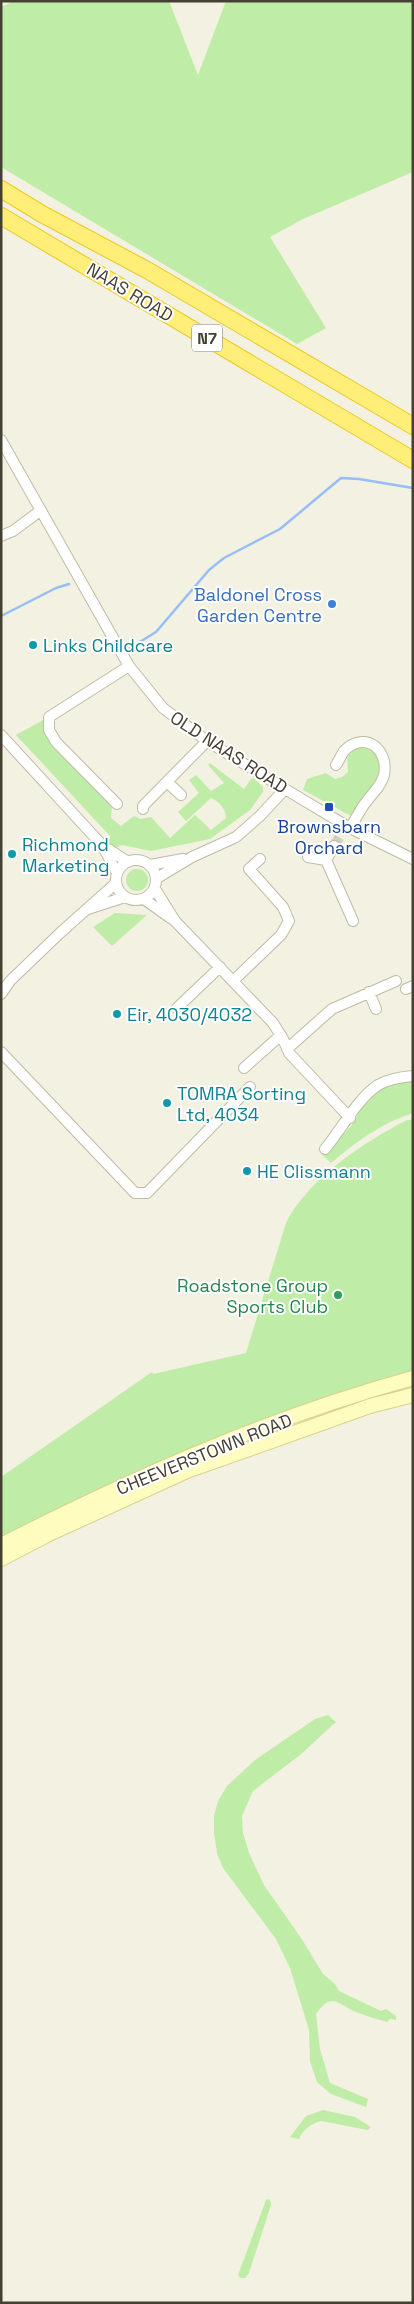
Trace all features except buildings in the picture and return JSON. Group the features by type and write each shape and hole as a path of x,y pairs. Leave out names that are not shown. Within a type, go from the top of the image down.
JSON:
{"highway":[{"name":"NAAS ROAD","path":"1,187 42,214 147,270 413,426"},
{"name":"NAAS ROAD","path":"1,216 413,460"}],"main road":[{"name":"CHEEVERSTOWN ROAD","path":"1,1545 68,1511 159,1469 272,1424 371,1389 413,1378"},
{"name":"CHEEVERSTOWN ROAD","path":"1,1559 49,1534 187,1471 370,1406 413,1395"}],"street":[{"name":"OLD NAAS ROAD","path":"1,440 129,666 163,708 208,741 285,789 348,827 413,859"},
{"path":"1,536 40,511"},
{"path":"117,804 56,742 49,730 49,718 129,666"},
{"path":"1,735 102,845 128,862 139,860 150,865 192,857"},
{"path":"143,809 142,806 208,741"},
{"path":"336,765 344,752 360,742 374,744 379,748 384,763 382,782 340,836"},
{"path":"167,782 181,795"},
{"path":"156,878 192,857 236,837 260,816 285,789"},
{"path":"102,845 125,897 131,900 144,899 155,889"},
{"path":"326,860 334,846"},
{"path":"308,856 326,860"},
{"path":"234,980 281,935 289,921 283,907 249,869 260,859"},
{"path":"326,860 353,921"},
{"path":"1,994 6,984 117,878 128,862"},
{"path":"150,865 156,878 155,889 174,920"},
{"path":"84,910 125,897"},
{"path":"144,899 174,920 234,980 281,1034 287,1049 299,1065 350,1118"},
{"path":"177,1008 220,967"},
{"path":"287,1049 332,1009 396,981"},
{"path":"369,992 376,1009"},
{"path":"244,1068 281,1034"},
{"path":"3,1055 135,1193 147,1193 250,1087"},
{"path":"325,1150 366,1096 378,1085 390,1080 413,1076"}],"green space":[{"path":"14,1 169,1 198,75 226,1 413,1 413,172 303,219 270,237 326,328 297,344 1,167 1,7"},
{"path":"43,720 45,735 68,762 112,807 111,818 121,826 134,816 141,819 151,817 170,838 195,815 211,830 226,818 223,809 214,799 211,798 186,821 178,812 199,793 189,780 196,775 211,791 224,783 208,765 210,763 244,789 251,779 254,778 263,787 263,792 250,810 210,839 151,851 122,845 116,848 106,841 111,837 16,735"},
{"path":"366,746 377,753 378,774 373,788 351,816 303,790 307,779 326,773 335,779 342,777 348,772 347,756 358,748"},
{"path":"137,869 145,872 148,880 145,888 137,891 129,888 126,880 129,872"},
{"path":"115,913 147,915 112,946 93,927"},
{"path":"413,1080 413,1113 390,1122 369,1134 331,1163 322,1155 351,1126 363,1106 375,1093 386,1087"},
{"path":"407,1120 413,1120 413,1372 1,1540 1,1477 152,1372 153,1374 246,1353 286,1223 296,1207 308,1191 339,1163 373,1139"},
{"path":"328,1715 336,1722 300,1755 253,1791 242,1816 243,1833 249,1853 264,1885 303,1941 323,1974 335,1984 339,1991 381,2011 386,2009 396,2016 396,2020 390,2019 387,2022 350,2009 336,2001 327,2003 316,2014 320,2049 330,2083 368,2099 366,2107 331,2094 317,2082 310,2061 309,2030 290,1968 276,1939 223,1868 217,1853 214,1832 214,1816 218,1801 227,1786 255,1760 315,1719"},
{"path":"323,2110 355,2117 371,2127 368,2130 321,2121 308,2127 299,2139 290,2137 306,2116"},
{"path":"269,2199 271,2205 249,2273 245,2278 240,2278 238,2275 266,2200"}],"waterway":[{"path":"130,648 156,632 209,570 224,558 280,529 341,478 413,488"},
{"path":"1,616 56,588 69,584"}],"tunnel":[{"path":"334,846 340,836"}],"place":[{"name":"Baldonel Cross Garden Centre","path":"332,604"},
{"name":"Links Childcare","path":"33,645"},
{"name":"Brownsbarn Orchard","path":"329,807"},
{"name":"Richmond Marketing","path":"12,854"},
{"name":"Eir, 4030/4032","path":"117,1014"},
{"name":"TOMRA Sorting Ltd, 4034","path":"167,1103"},
{"name":"HE Clissmann","path":"247,1171"},
{"name":"Roadstone Group Sports Club","path":"338,1295"}]}
